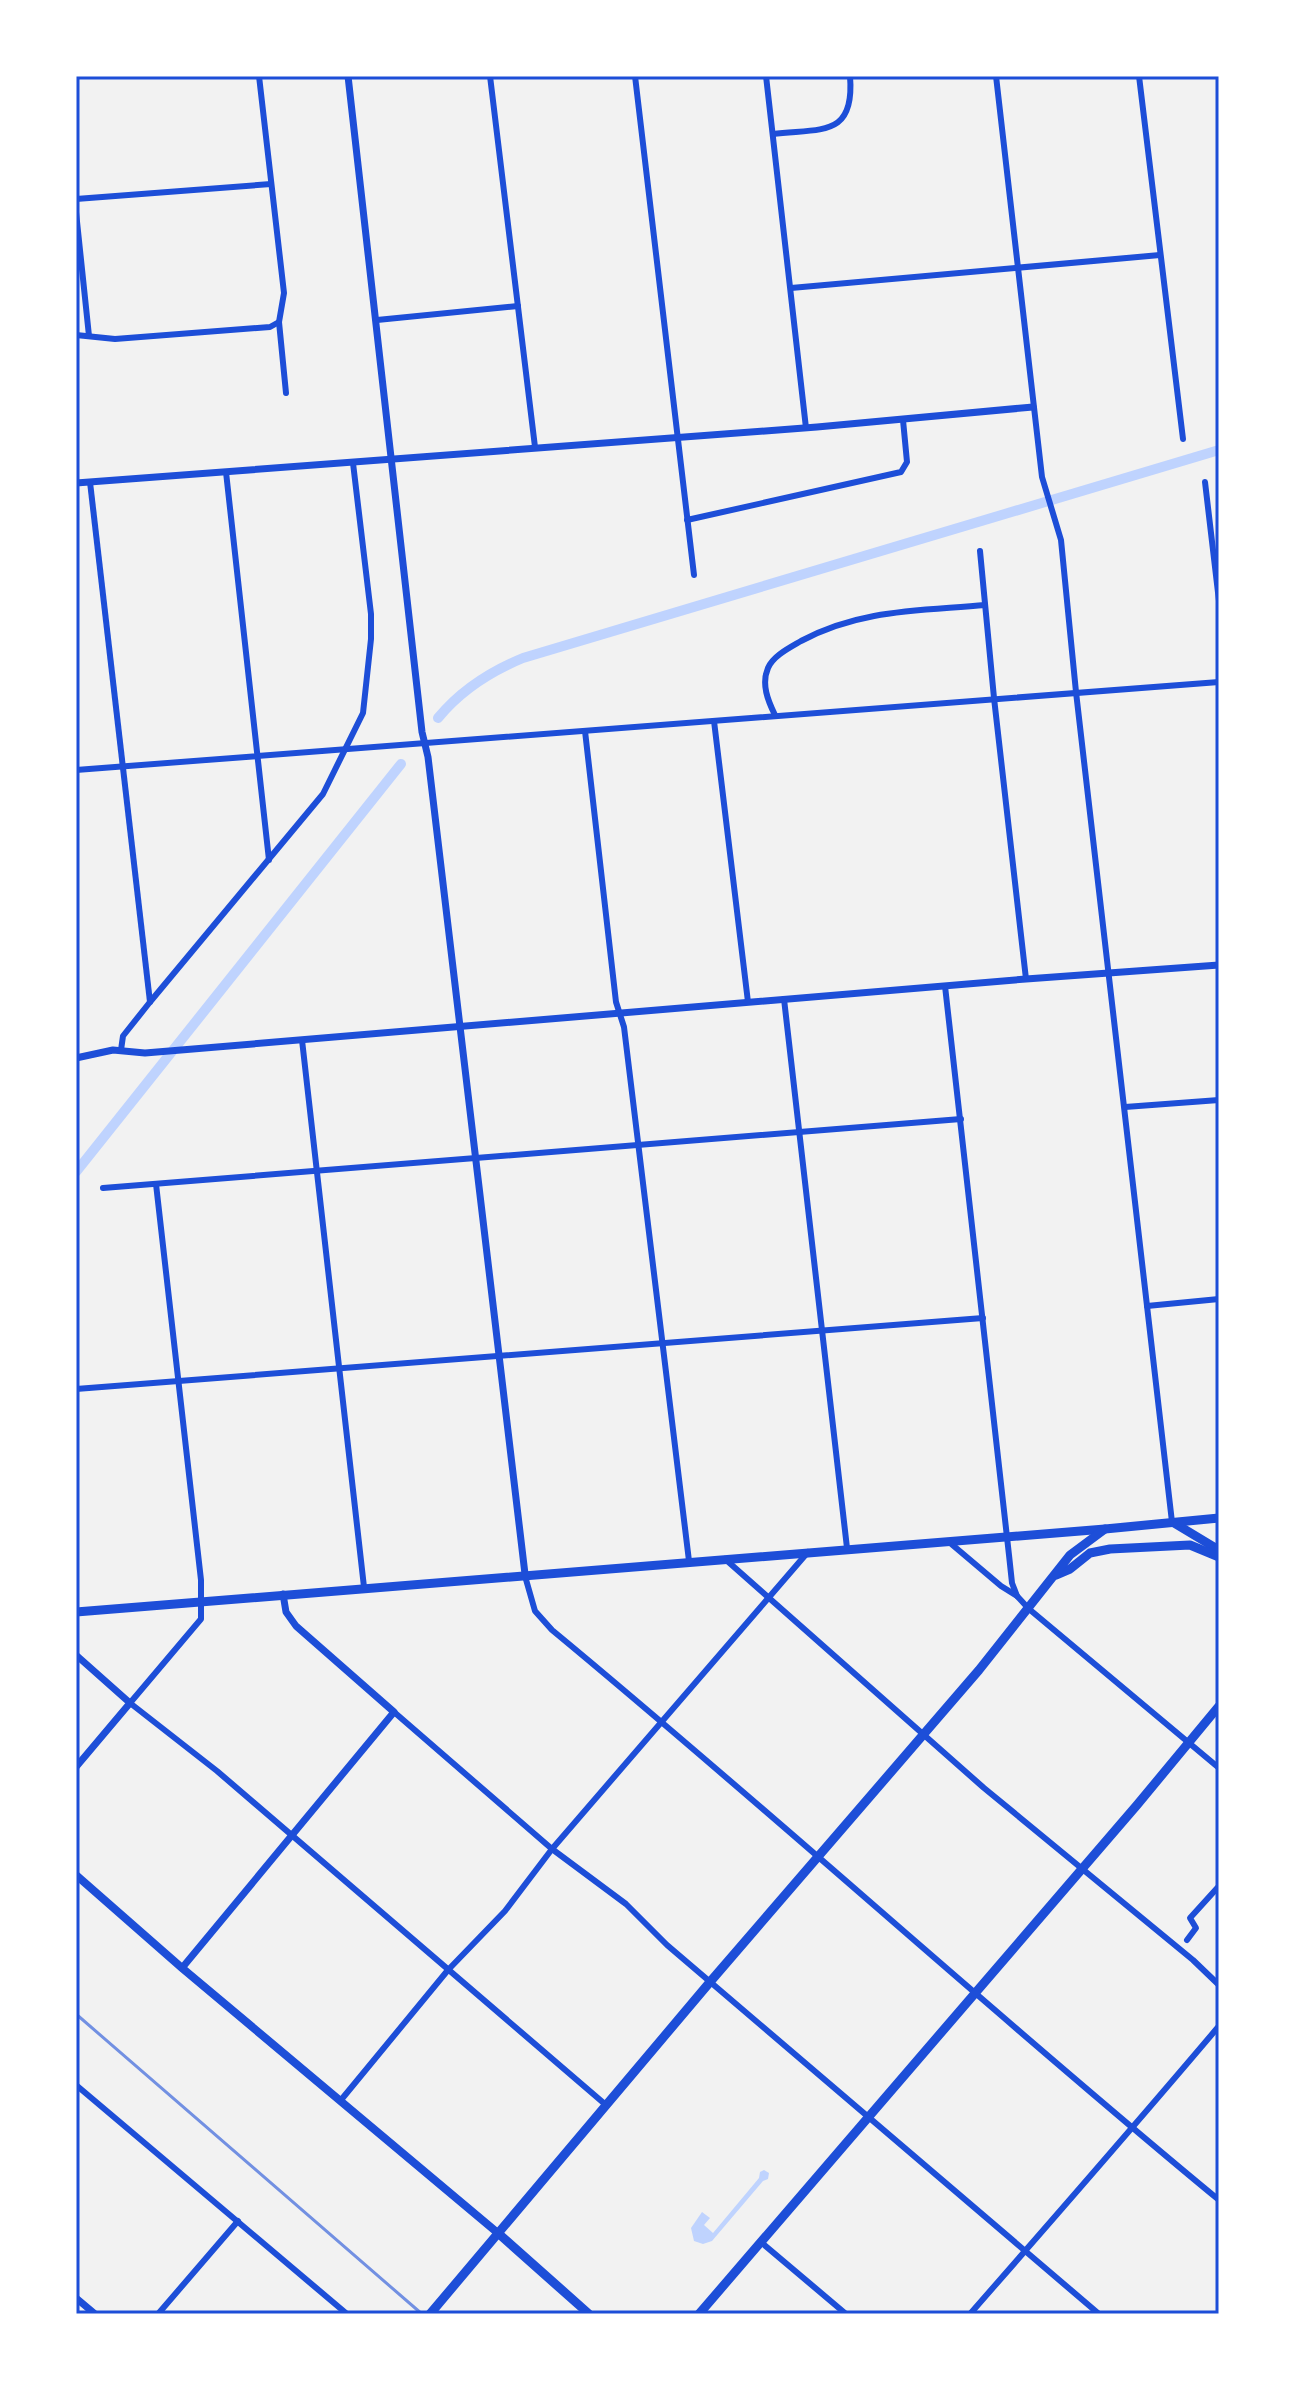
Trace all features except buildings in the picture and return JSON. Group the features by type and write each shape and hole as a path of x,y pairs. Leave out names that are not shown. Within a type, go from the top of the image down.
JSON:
{"main road":[{"path":"76,1612 1219,1518"},
{"path":"1172,1522 1219,1550"},
{"path":"430,2314 1029,1609 1070,1555 1105,1529"},
{"path":"1055,1575 1070,1569 1090,1553 1110,1549 1190,1545 1219,1557"},
{"path":"699,2314 1219,1706"},
{"path":"76,1875 589,2314"}],"street":[{"path":"259,76 284,293 279,322 286,393"},
{"path":"348,76 391,460 530,1602 542,1621 1219,2200"},
{"path":"490,76 535,447"},
{"path":"635,76 694,575"},
{"path":"766,76 806,428"},
{"path":"773,134 829,127 842,120 851,105 850,76"},
{"path":"996,76 1033,407 1046,492 1061,540 1172,1522"},
{"path":"1139,76 1183,439"},
{"path":"76,199 271,184"},
{"path":"76,212 89,336"},
{"path":"791,288 1160,255"},
{"path":"377,320 518,306"},
{"path":"76,335 115,339 270,327 279,322"},
{"path":"76,483 806,428 1033,407"},
{"path":"687,520 901,472 907,462 903,420"},
{"path":"121,1050 123,1036 323,794 363,713 371,639 369,595 353,463"},
{"path":"226,472 269,860"},
{"path":"90,482 150,1002"},
{"path":"1205,482 1219,601"},
{"path":"1209,508 1219,504"},
{"path":"980,551 1026,979"},
{"path":"775,715 768,700 765,681 768,669 787,649 820,631 861,617 985,605"},
{"path":"76,770 1219,682"},
{"path":"714,721 748,1002"},
{"path":"585,731 689,1561"},
{"path":"76,1058 121,1050 138,1054 1219,965"},
{"path":"945,986 1012,1583 1017,1596"},
{"path":"784,999 847,1548"},
{"path":"302,1040 364,1587"},
{"path":"1125,1107 1219,1100"},
{"path":"103,1188 961,1119"},
{"path":"76,1767 201,1619 203,1600 156,1184"},
{"path":"1147,1306 1219,1299"},
{"path":"76,1389 983,1318"},
{"path":"948,1540 1219,1768"},
{"path":"341,2100 448,1970 505,1911 552,1849 809,1551"},
{"path":"723,1558 923,1734 1219,1985"},
{"path":"283,1594 286,1612 296,1626 552,1849 626,1904 667,1945 1099,2314"},
{"path":"76,1655 130,1703 217,1771 608,2107"},
{"path":"182,1968 394,1712"},
{"path":"1187,1940 1196,1928 1190,1918 1219,1886"},
{"path":"970,2314 1219,2026"},
{"path":"76,2085 347,2314"},
{"path":"158,2314 238,2221"},
{"path":"762,2243 846,2314"},
{"path":"76,2298 95,2314"}],"water":[{"path":"764,2170 769,2173 768,2179 712,2241 703,2244 694,2241 691,2228 702,2212 710,2218 704,2225 713,2233"}],"waterway":[{"path":"438,718 476,683 523,658 1219,450"},
{"path":"76,1172 401,764"}],"railway":[{"path":"76,2014 422,2314"}]}
